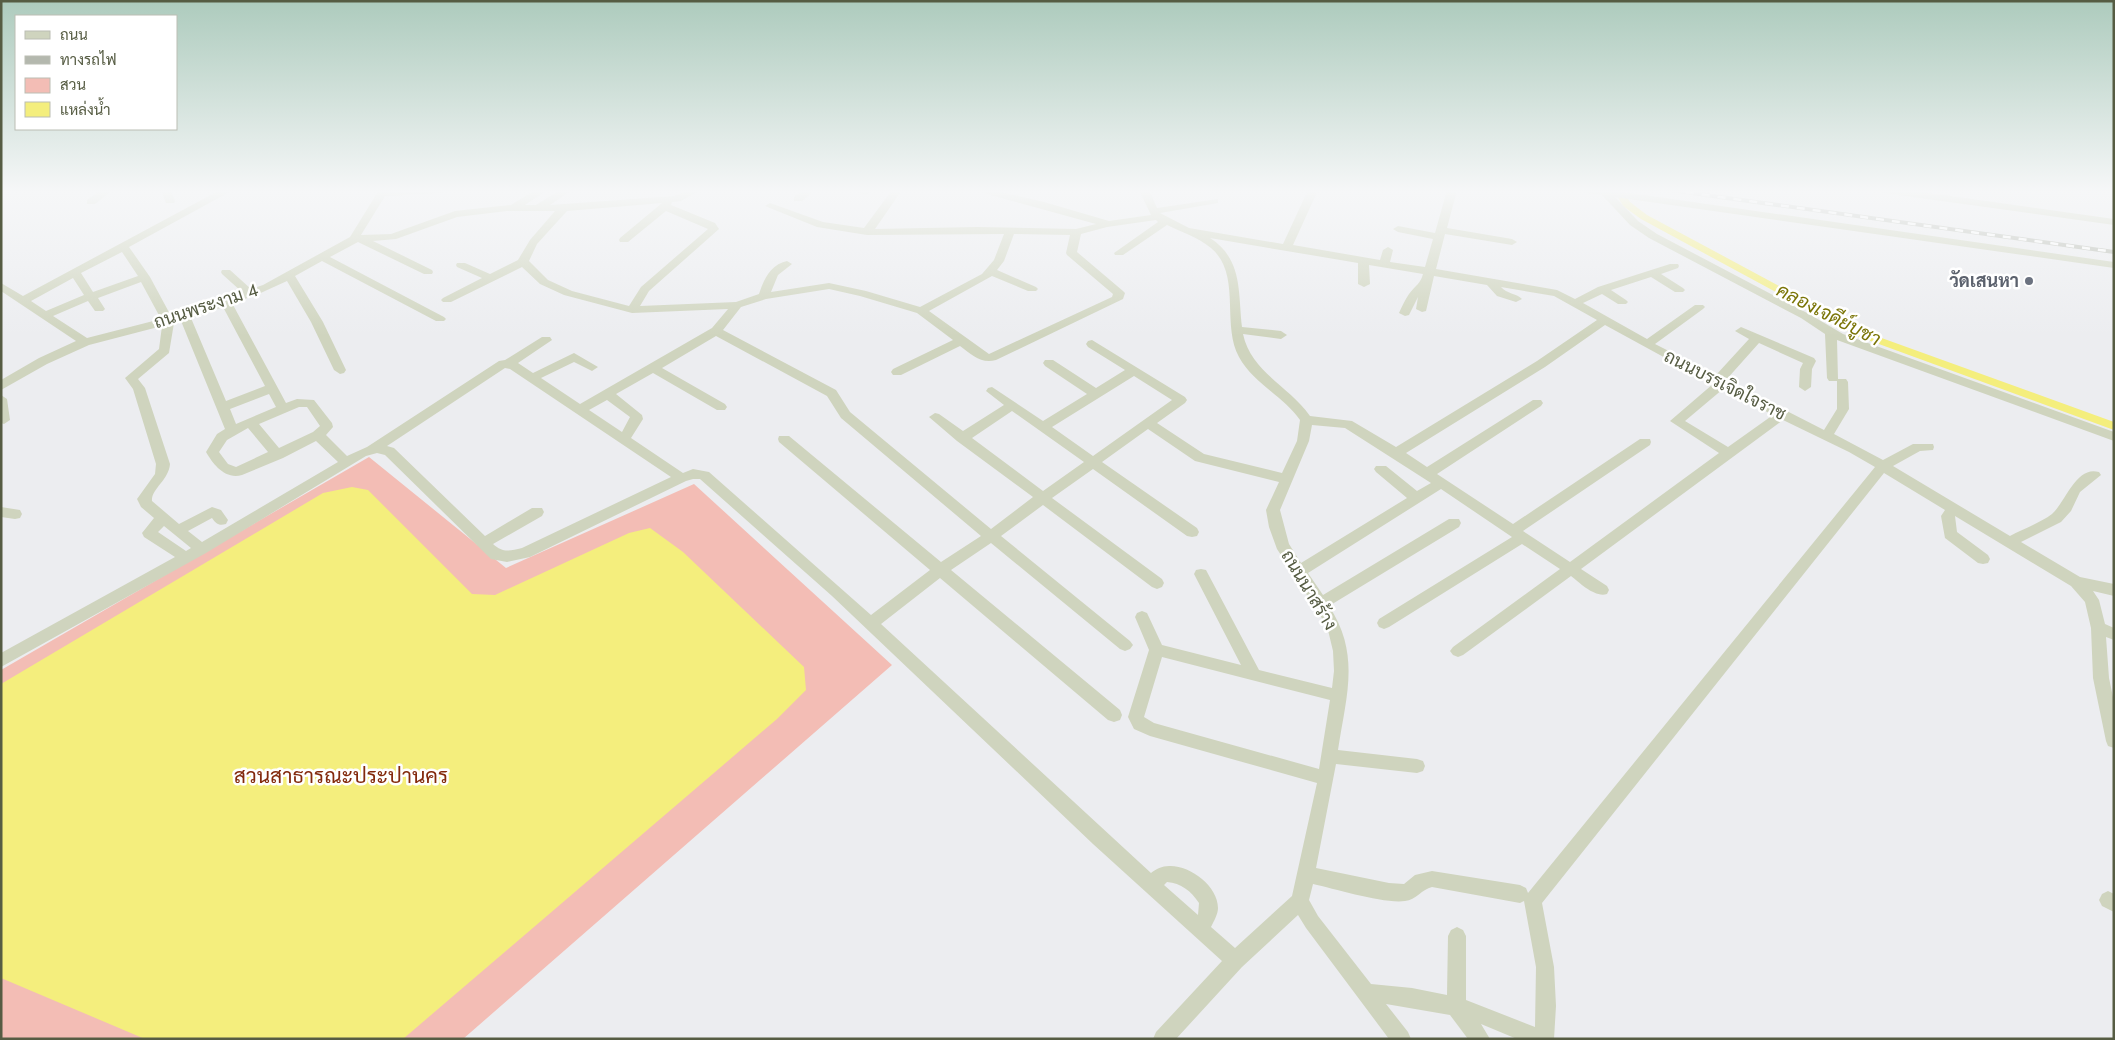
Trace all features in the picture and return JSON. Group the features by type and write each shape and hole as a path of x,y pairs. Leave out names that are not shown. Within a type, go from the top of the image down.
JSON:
{"street":[{"path":"24,300 137,239"},
{"path":"357,239 365,239"},
{"path":"357,239 428,272"},
{"name":"ถนนพระงาม 4","path":"1,386 42,361 85,342 185,316 250,294 357,239"},
{"path":"537,239 528,249 523,259 544,282 568,292 632,310 737,305 764,296 829,286 862,293 921,311 961,341 988,358 1117,300 1119,293 1071,253 1074,239"},
{"path":"632,310 645,289 703,239"},
{"path":"921,311 986,276 999,262 1007,239"},
{"path":"1119,253 1135,239"},
{"path":"1203,239 1211,242 1223,253 1233,277 1234,314 1239,346 1245,357 1259,373 1290,400 1306,420 1348,424 1396,453 1602,590"},
{"name":"ถนนบรรเจิดใจราช","path":"1236,239 1431,270 1557,293 1647,344 1883,466 2076,582 2092,600 2098,628 2101,678 2114,741"},
{"path":"1287,247 1291,239"},
{"path":"1422,309 1426,284 1439,239"},
{"path":"1484,239 1512,242"},
{"path":"1658,239 1805,316 1832,333 2114,437"},
{"path":"1926,239 2114,265"},
{"path":"123,246 144,277 168,320 164,350 131,378 139,388 163,471 160,478 148,490 144,499 146,504 201,549"},
{"path":"1384,263 1388,250"},
{"path":"322,257 440,319"},
{"path":"1363,259 1364,284"},
{"path":"447,300 524,262"},
{"path":"764,296 774,273 787,264"},
{"path":"460,265 490,278"},
{"path":"1574,303 1602,289 1674,266"},
{"path":"75,272 99,309"},
{"path":"226,272 250,294"},
{"path":"990,272 1032,289"},
{"path":"1653,273 1678,290"},
{"path":"289,275 340,370"},
{"path":"46,315 144,277"},
{"path":"1490,281 1501,294 1516,299"},
{"path":"1405,313 1417,290 1426,284"},
{"path":"1,286 85,342"},
{"path":"1602,289 1622,302"},
{"path":"226,302 283,409"},
{"path":"580,410 716,331 737,305"},
{"path":"1647,344 1699,306"},
{"path":"185,316 232,430"},
{"path":"1396,453 1541,364 1605,320"},
{"path":"1237,330 1281,335"},
{"path":"716,331 832,393 845,416 1125,645"},
{"path":"1741,331 1810,361 1806,369 1805,387"},
{"path":"1827,436 1843,409 1837,380 1832,333"},
{"path":"1728,453 1676,421 1720,382 1757,338"},
{"path":"1,661 201,549 362,453 372,450 488,373 503,364 508,364 546,340"},
{"path":"897,372 961,341"},
{"path":"870,624 940,570 1181,400 1092,344"},
{"path":"532,378 574,357 592,367"},
{"path":"1049,363 1097,394"},
{"path":"508,364 532,378 681,478"},
{"path":"653,368 722,408"},
{"path":"1043,427 1134,370"},
{"path":"223,407 272,388"},
{"path":"992,391 1192,532"},
{"path":"608,394 636,416 637,419 624,439"},
{"path":"1,399 4,420"},
{"path":"297,403 310,403 327,427 318,435 278,455 237,472 227,470 222,467 212,452 222,437 250,422 297,403"},
{"path":"1426,474 1492,438 1537,403"},
{"path":"962,438 1013,405"},
{"path":"1458,651 1782,414"},
{"path":"935,417 1157,583"},
{"name":"ถนนนาสร้าง","path":"1300,900 1326,778 1342,671 1341,651 1334,625 1282,546 1273,510 1303,441 1306,420"},
{"path":"250,422 278,455"},
{"path":"1149,424 1200,458 1286,479"},
{"path":"318,435 347,463"},
{"path":"784,439 1114,715"},
{"path":"1384,623 1517,534 1645,442"},
{"path":"1544,1039 1546,1006 1545,967 1533,902 1883,466 1918,448 1928,447"},
{"path":"372,450 389,451 496,555 507,557 525,553 681,478 693,474 704,475 837,592 1235,960"},
{"path":"1381,469 1416,498"},
{"path":"2009,542 2056,518 2066,508 2075,489 2094,475"},
{"path":"1298,570 1441,483"},
{"path":"1952,509 1948,516 1950,534 1983,559"},
{"path":"179,530 212,512 220,520"},
{"path":"483,543 537,512"},
{"path":"164,517 149,532 185,557"},
{"path":"1320,604 1454,523"},
{"path":"1201,574 1254,674"},
{"path":"2076,582 2114,590"},
{"path":"1142,617 1157,650 1136,717 1140,724 1150,729 1326,778"},
{"path":"2098,628 2114,634"},
{"path":"1157,650 1338,696"},
{"path":"1329,756 1417,766"},
{"path":"1151,884 1164,874 1173,874 1184,878 1201,891 1208,901 1209,910 1200,929"},
{"path":"1306,874 1406,894 1416,888 1421,881 1432,879 1520,894"},
{"path":"1163,1039 1235,960 1300,900 1327,944 1368,993 1401,1039"},
{"path":"1458,936 1456,1007 1480,1039"},
{"path":"1368,993 1418,998 1456,1007 1518,1028 1539,1039"}],"green space":[{"name":"สวนสาธารณะประปานคร","path":"369,457 506,568 694,484 892,665 463,1039 1,1039 1,670"}],"water":[{"name":"สวนสาธารณะประปานคร","path":"352,487 368,490 472,594 495,595 629,533 650,528 683,552 804,667 806,690 777,719 403,1039 145,1039 1,978 1,684 323,493"}],"waterway":[{"name":"คลองเจดีย์บูชา","path":"1684,239 1861,334 2114,426"}],"railway":[{"path":"2018,239 2114,252"}],"place":[{"name":"วัดเสนหา","path":"2029,281"}]}
